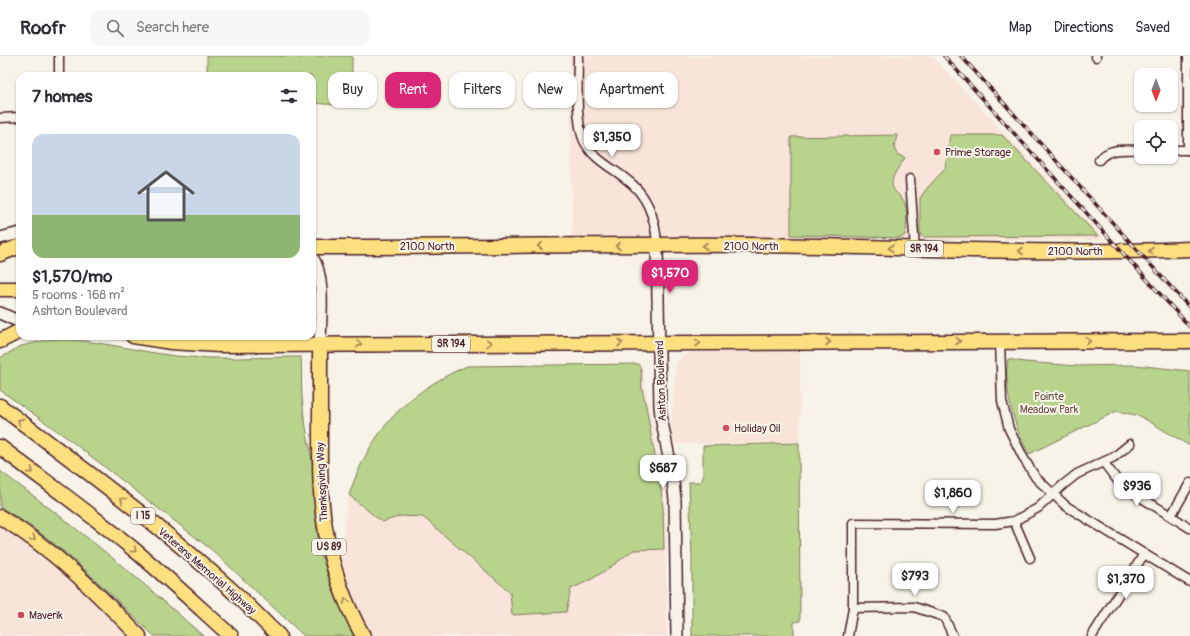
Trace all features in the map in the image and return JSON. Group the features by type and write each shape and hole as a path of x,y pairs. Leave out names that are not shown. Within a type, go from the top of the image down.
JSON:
{"highway":[{"path":"316,237 416,240 479,246"},
{"name":"2100 North","path":"316,247 754,245 1017,251 1156,251 1190,249"},
{"path":"0,254 16,248"},
{"path":"2,290 16,289"},
{"path":"0,341 16,334"},
{"name":"SR 194","path":"158,340 192,344 314,341 659,343 1190,341"},
{"name":"Thanksgiving Way","path":"314,341 312,410 320,453 322,509 330,553 347,604 363,636"},
{"name":"Veterans Memorial Highway","path":"0,406 100,481 166,534 237,596 279,636"},
{"path":"0,447 137,552 231,636"},
{"path":"0,517 64,562 139,636"}],"street":[{"path":"59,56 59,72"},
{"path":"578,56 578,109 581,134 592,153 627,180 646,199 652,215 658,246"},
{"path":"1178,150 1189,150 1188,56"},
{"path":"0,118 16,118"},
{"path":"1099,160 1111,151 1134,150"},
{"path":"910,179 915,249"},
{"path":"0,238 16,235"},
{"name":"Ashton Boulevard","path":"658,246 660,411 672,473 675,500 677,636"},
{"path":"316,265 320,281 316,321"},
{"path":"0,313 16,320"},
{"path":"1000,341 1002,401 1010,429 1024,459 1036,478 1053,495 1072,510 1190,582"},
{"path":"848,636 853,608 853,523 994,524 1014,521 1038,508 1077,474 1104,463 1122,452 1130,444"},
{"path":"1104,463 1122,485 1190,528"},
{"path":"1171,516 1190,483"},
{"path":"1014,521 1030,558"},
{"path":"1092,636 1144,554"},
{"path":"853,608 914,607 944,617 953,636"}],"shaded area":[{"path":"570,56 932,56 1105,240 925,240 844,237 572,236 571,108 577,108 577,72 570,72"},
{"path":"800,351 800,443 674,444 671,421 676,364 681,357 693,352"},
{"path":"641,364 643,367 644,384 665,494 667,636 370,636 348,590 342,571 345,520 349,495 360,466 370,446 394,414 408,401 435,382 467,366"},
{"path":"0,524 54,562 132,636 0,636"}],"green space":[{"path":"207,56 294,56 302,58 302,56 352,56 352,72 328,72 328,104 316,103 316,72 207,72"},
{"path":"897,135 894,148 897,154 905,158 895,173 892,180 892,187 903,199 905,204 907,218 905,235 901,238 791,235 791,137"},
{"path":"950,135 1002,135 1098,236 922,237 920,233 920,198 945,169"},
{"path":"48,340 68,340 83,341 176,356 222,358 301,357 302,397 314,475 317,527 320,547 329,578 355,636 304,636 212,550 70,440 0,390 0,358 21,346"},
{"name":"Pointe Meadow Park","path":"1008,359 1024,362 1077,366 1135,365 1190,371 1190,446 1140,416 1117,411 1029,454 1014,420 1008,395"},
{"path":"638,364 641,369 642,389 660,481 663,508 664,549 633,550 592,579 571,589 566,612 512,615 510,592 423,517 401,516 382,522 349,495 368,452 379,433 393,417 408,402 426,388 445,376 467,366"},
{"path":"799,443 800,621 794,622 794,636 692,636 692,555 689,482 700,482 703,478 703,446"},
{"path":"0,471 53,510 104,551 203,636 154,636 62,550 22,520 0,507"}],"railway":[{"path":"944,56 1190,327"},
{"path":"961,56 1190,308"}],"place":[{"name":"Prime Storage","path":"937,152"},
{"name":"Holiday Oil","path":"726,428"},
{"name":"Maverik","path":"21,615"}]}
